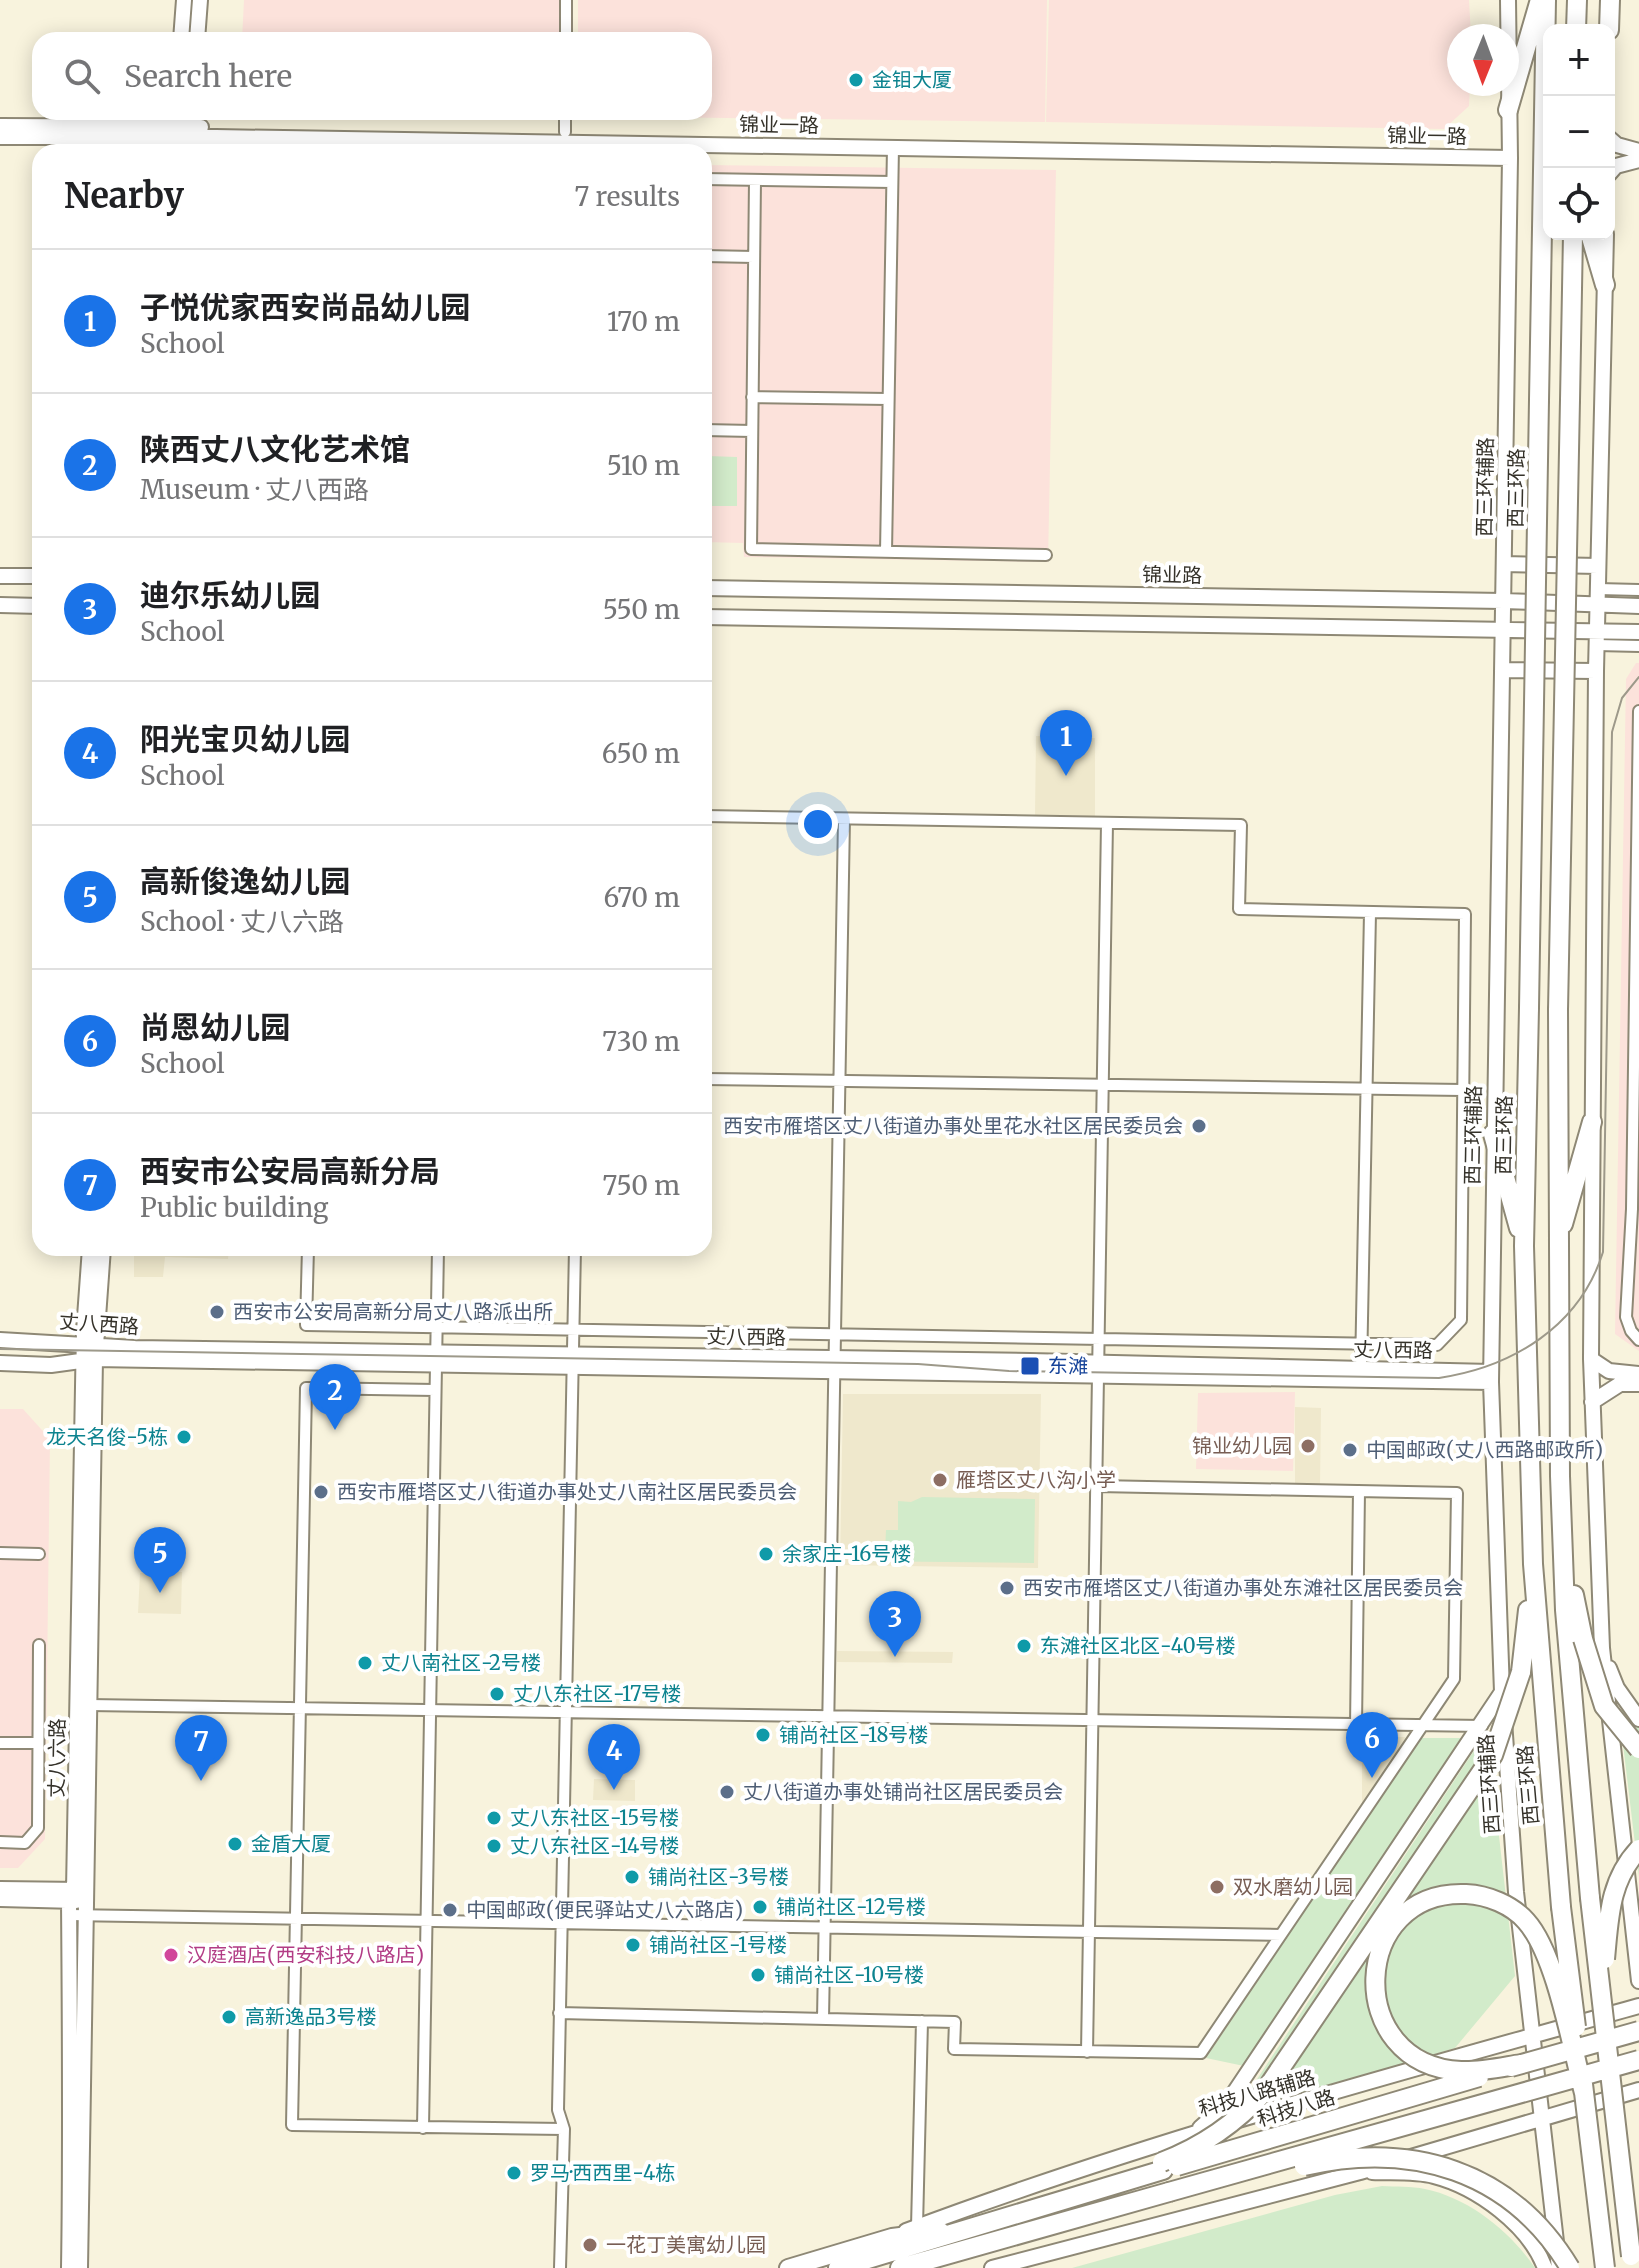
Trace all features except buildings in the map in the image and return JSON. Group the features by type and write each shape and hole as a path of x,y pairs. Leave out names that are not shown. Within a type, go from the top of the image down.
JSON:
{"highway":[{"path":"1508,110 1543,0"},
{"name":"西三环路","path":"1543,0 1524,1246 1533,1564 1561,1907 1605,2268"},
{"path":"1576,24 1577,0"},
{"path":"1609,24 1610,0"},
{"path":"1573,240 1558,1010 1557,1246 1562,1530 1565,1610 1590,1898 1632,2262"},
{"path":"1592,240 1605,285"},
{"path":"1557,1246 1592,1122"},
{"path":"1493,1134 1524,1246"},
{"path":"1562,1530 1583,1639 1604,1706 1639,1749"},
{"path":"1163,2166 1208,2141 1246,2112 1265,2091 1493,1755 1521,1672 1533,1564"},
{"path":"1602,2002 1613,1890 1622,1871 1639,1849"},
{"path":"1521,2064 1462,2071 1446,2069 1414,2057 1393,2039 1378,2005 1374,1974 1386,1937 1408,1912 1441,1897 1476,1894 1500,1901 1526,1920 1543,1947 1584,2093"},
{"name":"科技八路","path":"838,2268 1163,2166 1639,2031"},
{"path":"900,2268 1639,2060"},
{"path":"1211,2180 1258,2177 1365,2155 1421,2159 1460,2171 1498,2193 1535,2224 1570,2268"}],"main road":[{"path":"182,32 184,0"},
{"path":"198,32 200,0"},
{"name":"西三环辅路","path":"1508,0 1510,153 1491,1377 1502,1692 1516,1892 1545,2120 1559,2268"},
{"name":"锦业一路","path":"0,126 181,125 1510,153"},
{"name":"锦业一路","path":"0,137 181,125 893,147 1510,153"},
{"path":"1615,143 1639,151"},
{"path":"1614,168 1639,160"},
{"path":"1606,240 1596,671 1591,1359 1602,1648 1639,1981"},
{"path":"1504,564 1598,566"},
{"path":"0,576 32,576"},
{"name":"锦业路","path":"712,588 1639,606"},
{"path":"0,605 32,606"},
{"path":"712,617 1503,630 1597,638 1639,632"},
{"path":"1502,670 1596,671"},
{"name":"丈八六路","path":"69,2268 72,2097 68,2026 89,1705 90,1256"},
{"name":"丈八六路","path":"80,2268 78,1902 90,1352 102,1256"},
{"name":"丈八西路","path":"0,1340 90,1352 1491,1377"},
{"name":"丈八西路","path":"0,1363 51,1365 90,1352"},
{"path":"1591,1359 1609,1371 1639,1374"},
{"name":"丈八西路","path":"1099,1370 1361,1370 1491,1377"},
{"path":"1592,1402 1620,1384 1639,1384"},
{"path":"1602,1648 1617,1688 1639,1719"},
{"path":"1197,2130 1226,2105 1502,1692"},
{"path":"0,1889 78,1902"},
{"path":"0,1899 78,1902"},
{"name":"科技八路辅路","path":"892,2237 1054,2175 1197,2130 1639,2006"},
{"path":"992,2268 1360,2172 1639,2090"},
{"path":"1360,2172 1431,2175 1462,2185 1500,2210 1539,2253 1545,2268"},
{"name":"科技八路","path":"788,2268 892,2237 967,2229"},
{"path":"921,2268 985,2244"}],"street":[{"path":"566,0 566,32"},
{"path":"565,120 565,132"},
{"path":"886,552 893,147"},
{"path":"712,179 892,182"},
{"path":"755,180 751,549 1046,555"},
{"path":"712,256 754,257"},
{"path":"752,397 888,399"},
{"path":"712,430 752,431"},
{"path":"1598,589 1639,590"},
{"path":"1597,638 1639,646"},
{"path":"1639,711 1635,1209 1627,1321 1639,1340"},
{"path":"308,1256 306,1325 1437,1345 1461,1320 1465,914 1239,909 1241,825 712,816"},
{"path":"823,2019 827,1928 844,819"},
{"path":"1087,2052 1107,823"},
{"path":"1361,1370 1370,913"},
{"path":"712,1079 1462,1090"},
{"path":"423,2128 438,1256"},
{"path":"560,2268 564,2129 558,2110 560,1923 575,1256"},
{"path":"1627,1321 1639,1321"},
{"path":"435,1390 306,1388 292,2125 564,2129"},
{"path":"559,2013 955,2022 954,2049 1201,2053 1454,1679 1457,1493 1098,1486"},
{"path":"1356,1726 1359,1491"},
{"path":"0,1553 39,1554"},
{"path":"0,1842 25,1843 38,1828 39,1645"},
{"path":"89,1705 1482,1726"},
{"path":"0,1743 38,1743"},
{"path":"78,1902 296,1918 1281,1935"},
{"path":"917,2227 922,2021"}],"shaded area":[{"path":"244,0 571,0 570,32 242,32"},
{"path":"578,0 1047,0 1045,122 712,118 712,32 578,32"},
{"path":"1049,0 1469,0 1470,24 1447,24 1447,96 1469,96 1469,106 1444,129 1046,122"},
{"path":"712,165 1056,170 1048,562 744,557 743,543 712,542"},
{"path":"1639,663 1639,1351 1615,1334 1626,679"},
{"path":"1036,736 1095,738 1095,816 1035,815"},
{"path":"134,1256 228,1256 228,1259 165,1257 163,1277 134,1277"},
{"path":"1295,1392 1293,1471 1196,1469 1198,1393"},
{"name":"雁塔区丈八沟小学","path":"843,1394 1041,1394 1038,1568 840,1565"},
{"name":"锦业幼儿园","path":"1295,1407 1321,1408 1320,1485 1295,1485"},
{"path":"0,1409 23,1409 50,1439 45,1839 18,1868 0,1868"},
{"path":"182,1572 181,1614 138,1613 140,1573"},
{"path":"837,1651 953,1652 952,1663 837,1662"},
{"path":"1362,1737 1405,1737 1404,1748 1362,1807"},
{"path":"594,1779 635,1780 635,1801 593,1800"}],"green space":[{"path":"712,456 737,457 737,506 712,506"},
{"path":"922,1497 1035,1499 1034,1563 851,1561 851,1552 885,1552 886,1530 898,1530 898,1501 911,1502"},
{"path":"1622,1710 1639,1728 1639,1877 1619,1711"},
{"path":"1487,1731 1515,1976 1455,2048 1267,2104 1246,2108 1240,2105"},
{"path":"1420,1738 1464,1738 1244,2066 1206,2058"},
{"path":"1382,2186 1425,2189 1473,2208 1514,2242 1535,2268 1072,2268 1335,2195"}],"tram line":[{"path":"0,1349 918,1364 1009,1371 1439,1378 1493,1364 1540,1339 1561,1321 1578,1301 1603,1252 1612,732 1622,698 1639,677"}],"place":[{"name":"金钼大厦","path":"856,80"},
{"name":"子悦优家西安尚品幼儿园","path":"1066,776"},
{"name":"西安市雁塔区丈八街道办事处里花水社区居民委员会","path":"1199,1126"},
{"name":"西安市公安局高新分局丈八路派出所","path":"217,1312"},
{"name":"东滩","path":"1030,1366"},
{"name":"陕西丈八文化艺术馆","path":"335,1430"},
{"name":"龙天名俊-5栋","path":"184,1437"},
{"name":"锦业幼儿园","path":"1308,1446"},
{"name":"中国邮政(丈八西路邮政所)","path":"1350,1450"},
{"name":"雁塔区丈八沟小学","path":"940,1480"},
{"name":"西安市雁塔区丈八街道办事处丈八南社区居民委员会","path":"321,1492"},
{"name":"余家庄-16号楼","path":"766,1554"},
{"name":"西安市雁塔区丈八街道办事处东滩社区居民委员会","path":"1007,1588"},
{"name":"高新俊逸幼儿园","path":"160,1593"},
{"name":"东滩社区北区-40号楼","path":"1024,1646"},
{"name":"迪尔乐幼儿园","path":"895,1657"},
{"name":"丈八南社区-2号楼","path":"365,1663"},
{"name":"丈八东社区-17号楼","path":"497,1694"},
{"name":"铺尚社区-18号楼","path":"763,1735"},
{"name":"尚恩幼儿园","path":"1372,1778"},
{"name":"西安市公安局高新分局","path":"201,1781"},
{"name":"阳光宝贝幼儿园","path":"614,1790"},
{"name":"丈八街道办事处铺尚社区居民委员会","path":"727,1792"},
{"name":"丈八东社区-15号楼","path":"494,1818"},
{"name":"金盾大厦","path":"235,1844"},
{"name":"丈八东社区-14号楼","path":"494,1846"},
{"name":"铺尚社区-3号楼","path":"632,1877"},
{"name":"双水磨幼儿园","path":"1217,1887"},
{"name":"铺尚社区-12号楼","path":"760,1907"},
{"name":"中国邮政(便民驿站丈八六路店)","path":"450,1910"},
{"name":"铺尚社区-1号楼","path":"633,1945"},
{"name":"汉庭酒店(西安科技八路店)","path":"171,1955"},
{"name":"铺尚社区-10号楼","path":"758,1975"},
{"name":"高新逸品3号楼","path":"229,2017"},
{"name":"罗马·西西里-4栋","path":"514,2173"},
{"name":"一花丁美寓幼儿园","path":"590,2245"}]}
